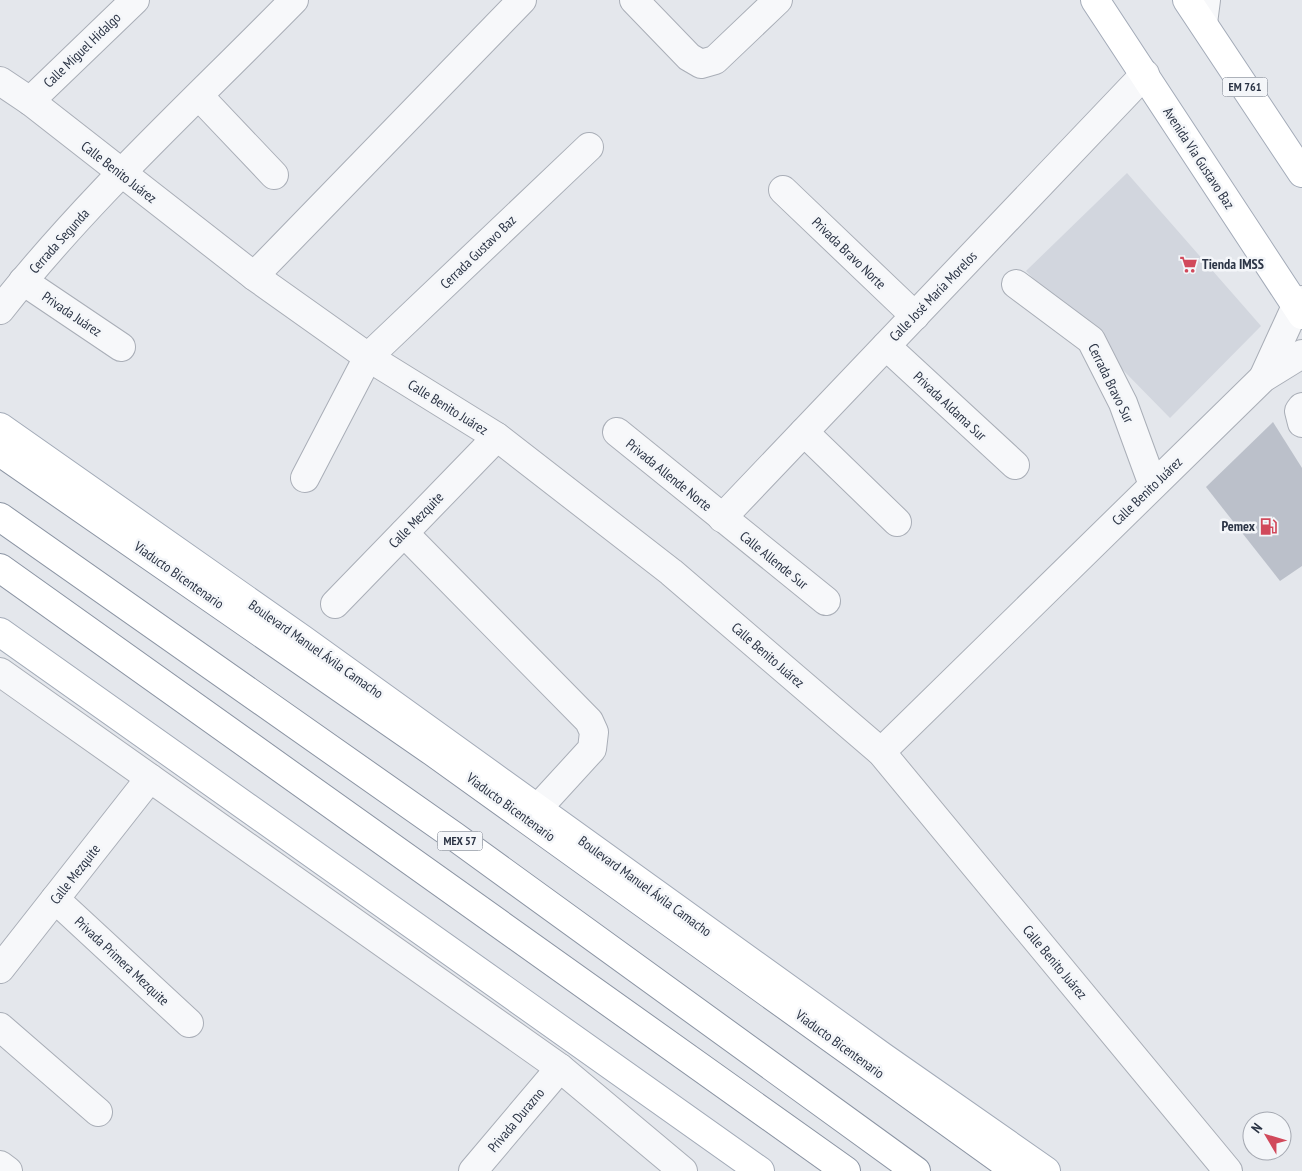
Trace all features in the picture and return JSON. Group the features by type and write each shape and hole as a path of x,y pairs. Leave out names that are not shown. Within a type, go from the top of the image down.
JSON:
{"main road":[{"name":"Avenida Via Gustavo Baz","path":"1096,0 1300,307"},
{"name":"EM 761","path":"1187,0 1204,11 1302,173"},
{"name":"Boulevard Manuel Ávila Camacho","path":"0,427 302,639 883,1057 1046,1171"},
{"name":"Viaducto Bicentenario","path":"0,452 434,752 1016,1171"},
{"name":"MEX 57","path":"0,517 454,836 916,1171"},
{"path":"0,568 846,1171"},
{"path":"0,632 760,1171"}],"street":[{"name":"Calle Miguel Hidalgo","path":"30,101 135,0"},
{"name":"Cerrada Segunda","path":"0,310 23,281 119,173 294,0"},
{"path":"254,276 522,0"},
{"path":"634,0 689,57 701,64 715,60 778,0"},
{"name":"Calle José María Morelos","path":"722,518 1145,74"},
{"name":"Calle Benito Juárez","path":"0,81 30,101 119,173 254,276 368,357 497,437 671,572 881,752 1228,1171"},
{"path":"199,96 274,175"},
{"name":"Cerrada Gustavo Baz","path":"305,478 368,357 589,147"},
{"name":"Privada Bravo Norte","path":"783,190 915,316"},
{"name":"Privada Juárez","path":"23,281 120,347"},
{"name":"Cerrada Bravo Sur","path":"1016,284 1091,340 1123,403 1154,485"},
{"name":"Calle Benito Juárez","path":"1262,378 1300,307"},
{"name":"Privada Aldama Sur","path":"886,346 1015,465"},
{"name":"Calle Benito Juárez","path":"881,752 1262,378 1302,354"},
{"path":"1302,407 1299,411 1302,423"},
{"name":"Privada Allende Norte","path":"617,432 722,518"},
{"path":"804,432 897,522"},
{"name":"Calle Mezquite","path":"335,604 497,437"},
{"name":"Calle Allende Sur","path":"722,518 826,601"},
{"path":"404,534 589,721 594,732 592,749 538,808"},
{"path":"0,672 560,1068 683,1171"},
{"name":"Calle Mezquite","path":"0,969 150,778"},
{"name":"Privada Primera Mezquite","path":"55,899 189,1023"},
{"path":"0,1027 98,1112"},
{"name":"Privada Durazno","path":"473,1171 560,1068"},
{"path":"0,1165 8,1171"}],"shaded area":[{"path":"1127,173 1261,326 1170,418 1026,271"}],"building":[{"name":"Pemex","path":"1273,422 1302,468 1302,566 1280,581 1206,487"}],"place":[{"name":"Tienda IMSS","path":"1188,264"},
{"name":"Pemex","path":"1269,526"}]}
